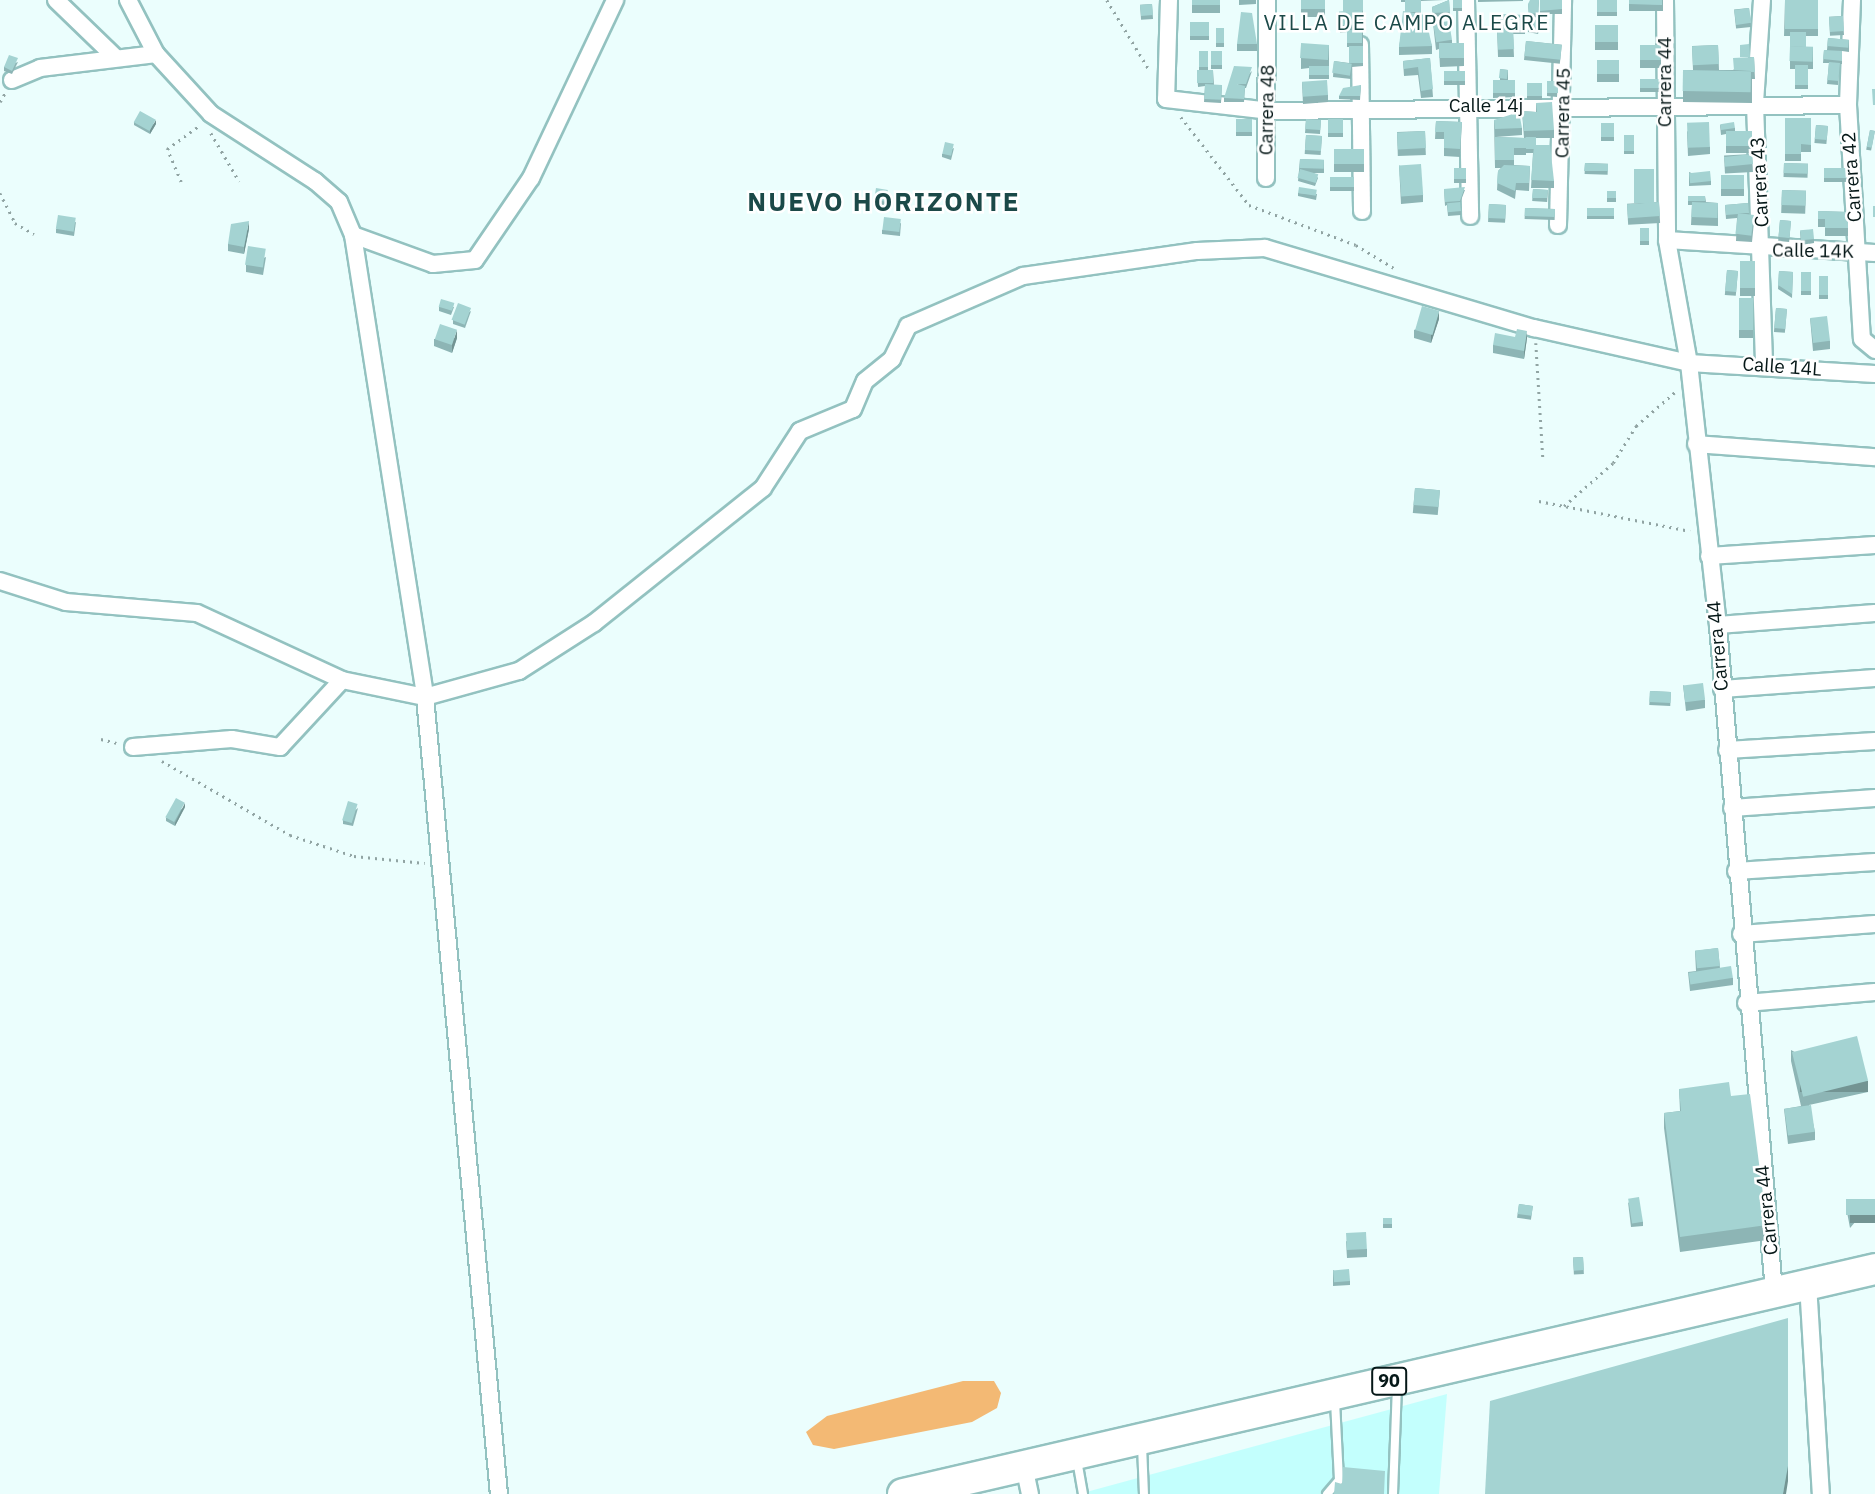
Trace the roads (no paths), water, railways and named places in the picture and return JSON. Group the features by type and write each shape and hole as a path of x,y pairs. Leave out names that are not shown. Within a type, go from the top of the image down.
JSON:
{"highway":[{"name":"90","path":"903,1494 1027,1480 1076,1454 1875,1269"}],"street":[{"path":"55,0 114,57"},
{"path":"128,0 156,54 211,114 339,202 353,234 425,697 499,1494"},
{"path":"353,234 433,264 475,260 531,178 615,0"},
{"name":"Calle 14j","path":"1169,0 1166,99 1269,111 1360,107 1664,109 1755,104 1848,105"},
{"name":"Carrera 48","path":"1266,178 1269,111 1267,0"},
{"path":"1466,0 1470,216"},
{"name":"Carrera 45","path":"1558,225 1565,107 1563,0"},
{"name":"Carrera 44","path":"1665,0 1667,240 1692,385 1696,444 1717,625 1746,1003 1774,1292"},
{"name":"Carrera 43","path":"1762,0 1755,104 1764,250 1764,364"},
{"name":"Carrera 42","path":"1852,0 1848,105 1862,339 1873,349"},
{"path":"1360,27 1362,211"},
{"path":"12,80 40,68 156,54"},
{"name":"Calle 14K","path":"1667,240 1764,250 1875,253"},
{"name":"Calle 14L","path":"425,697 520,671 594,624 763,488 800,431 853,409 865,380 892,359 908,326 1023,276 1197,251 1265,248 1534,328 1689,363 1764,364 1875,374"},
{"path":"1696,444 1875,457"},
{"path":"1709,556 1875,545"},
{"path":"0,581 66,601 197,613 342,680 425,697"},
{"path":"1717,625 1875,613"},
{"path":"1722,690 1875,678"},
{"path":"133,747 232,740 281,747 342,680"},
{"path":"1727,750 1875,741"},
{"path":"1732,808 1875,798"},
{"path":"1736,871 1875,862"},
{"path":"1741,934 1875,924"},
{"path":"1746,1003 1875,992"},
{"path":"1808,1284 1821,1494"}],"lane":[{"path":"1393,1494 1397,1379"},
{"path":"1327,1494 1339,1480 1334,1394"},
{"path":"1142,1439 1144,1494"},
{"path":"1076,1454 1083,1494"}],"district":[{"name":"VILLA DE CAMPO ALEGRE","path":"1407,22"},
{"name":"NUEVO HORIZONTE","path":"884,202"}]}
